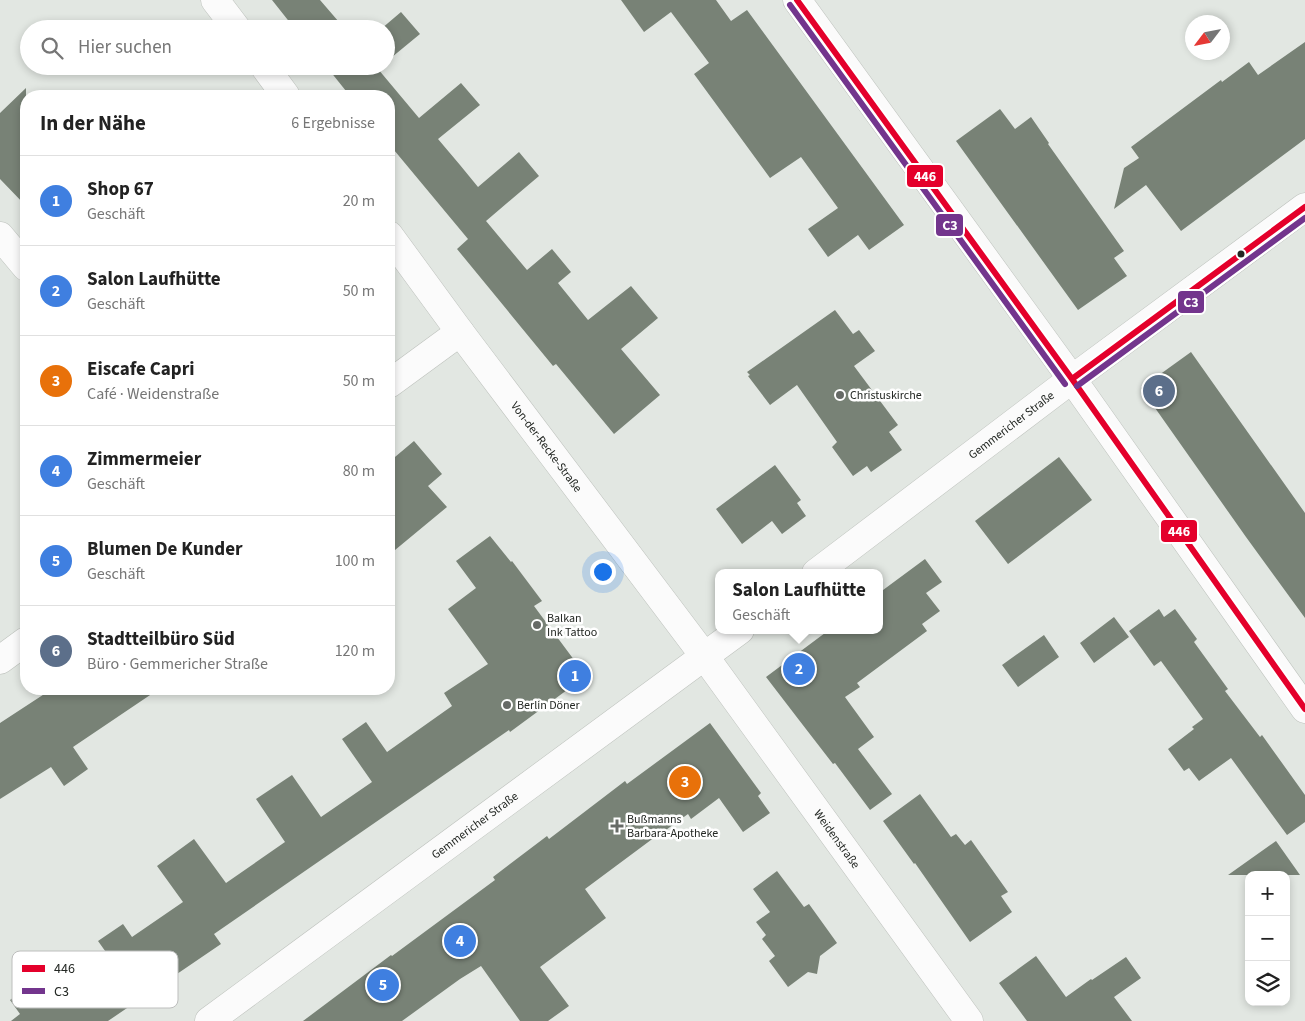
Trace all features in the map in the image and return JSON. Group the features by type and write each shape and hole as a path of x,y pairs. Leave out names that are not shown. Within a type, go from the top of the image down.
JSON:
{"street":[{"path":"215,0 229,20"},
{"path":"797,0 1072,379 1305,709"},
{"path":"271,75 282,90"},
{"name":"Gemmericher Straße","path":"821,569 1072,379 1305,207"},
{"path":"0,236 20,260"},
{"name":"Von-der-Recke-Straße","path":"395,243 705,657"},
{"path":"395,380 460,332"},
{"name":"Gemmericher Straße","path":"208,1021 735,634"},
{"path":"0,660 20,645"},
{"name":"Weidenstraße","path":"705,657 969,1021"}],"building":[{"path":"272,0 320,0 337,20 288,20"},
{"path":"621,0 716,0 731,21 747,10 904,225 869,250 858,235 828,257 808,229 838,208 801,157 770,178 694,74 709,63 671,12 644,32"},
{"path":"401,12 420,34 395,55 395,20 392,20"},
{"path":"1305,42 1305,139 1181,231 1146,185 1114,209 1124,168 1139,158 1131,147 1221,80 1222,82 1249,62 1258,75"},
{"path":"333,75 383,75 419,118 461,83 480,105 438,139 478,187 519,152 539,176 486,221 527,270 552,249 571,272 558,283 588,320 631,286 658,318 621,349 660,395 614,434 556,364 553,366 457,249 468,239 395,151 395,90 345,90"},
{"path":"20,94 20,200 0,179 0,113"},
{"path":"1000,109 1015,129 1031,117 1124,251 1114,258 1127,276 1078,310 956,141"},
{"name":"Christuskirche","path":"835,310 853,334 859,330 875,351 854,366 898,425 889,432 902,450 871,472 867,466 853,476 832,447 837,442 797,385 770,405 747,372"},
{"path":"1191,352 1305,513 1305,618 1141,388"},
{"path":"414,441 442,474 428,486 447,507 395,550 395,457"},
{"path":"1059,457 1092,500 1008,564 975,521"},
{"path":"775,465 801,500 797,503 806,516 782,534 772,521 742,544 716,509"},
{"path":"490,536 512,561 542,601 534,606 586,676 510,732 509,730 214,934 221,944 178,973 178,951 105,951 98,941 123,924 132,937 183,902 157,866 194,839 226,883 285,842 256,799 292,775 321,817 372,782 342,739 366,722 387,752 452,706 444,693 488,664 448,609 476,588 456,561"},
{"path":"925,559 942,582 926,593 940,611 922,624 927,631 857,683 860,687 845,697 874,737 858,749 892,794 870,810 766,677 824,634 883,634 883,590"},
{"path":"1159,609 1164,617 1175,609 1197,639 1194,642 1228,689 1225,691 1260,737 1262,735 1305,795 1305,822 1287,835 1231,758 1199,781 1189,768 1184,771 1168,749 1194,729 1192,727 1203,719 1161,661 1154,666 1129,631"},
{"path":"1114,617 1129,637 1094,663 1080,643"},
{"path":"1044,635 1059,657 1018,687 1002,665"},
{"path":"43,695 150,695 73,747 88,769 64,786 51,767 0,799 0,723"},
{"path":"710,723 761,793 758,796 770,813 743,832 719,798 691,819 688,814 585,889 606,918 540,967 569,1006 548,1021 520,1021 481,966 402,1021 303,1021 495,880 493,877 547,836 549,839 625,781 627,784"},
{"path":"920,794 951,837 956,834 965,845 971,840 1008,892 1001,896 1012,912 970,942 883,821"},
{"path":"1276,841 1300,875 1290,875 1290,871 1245,871 1245,875 1228,875"},
{"path":"777,871 804,907 809,904 837,943 820,956 817,974 808,972 788,987 769,961 775,956 762,939 766,935 756,922 770,912 753,889"},
{"path":"1036,956 1066,997 1126,957 1141,978 1114,997 1132,1021 1027,1021 999,983"},
{"path":"16,1008 127,1008 108,1021 11,1021 20,1014"}],"transit line":[{"name":"446","path":"797,0 1072,379 1305,709"},
{"name":"C3","path":"790,5 1065,384"},
{"name":"446","path":"1072,379 1305,207"},
{"name":"C3","path":"1077,386 1305,218"}],"place":[{"name":"Stadtteilbüro Süd","path":"1159,391"},
{"name":"Christuskirche","path":"840,395"},
{"name":"Balkan Ink Tattoo","path":"537,625"},
{"name":"Salon Laufhütte","path":"799,669"},
{"name":"Shop 67","path":"575,676"},
{"name":"Berlin Döner","path":"507,705"},
{"name":"Eiscafe Capri","path":"685,782"},
{"name":"Bußmanns Barbara-Apotheke","path":"617,826"},
{"name":"Zimmermeier","path":"460,941"},
{"name":"Blumen De Kunder","path":"383,985"}]}
